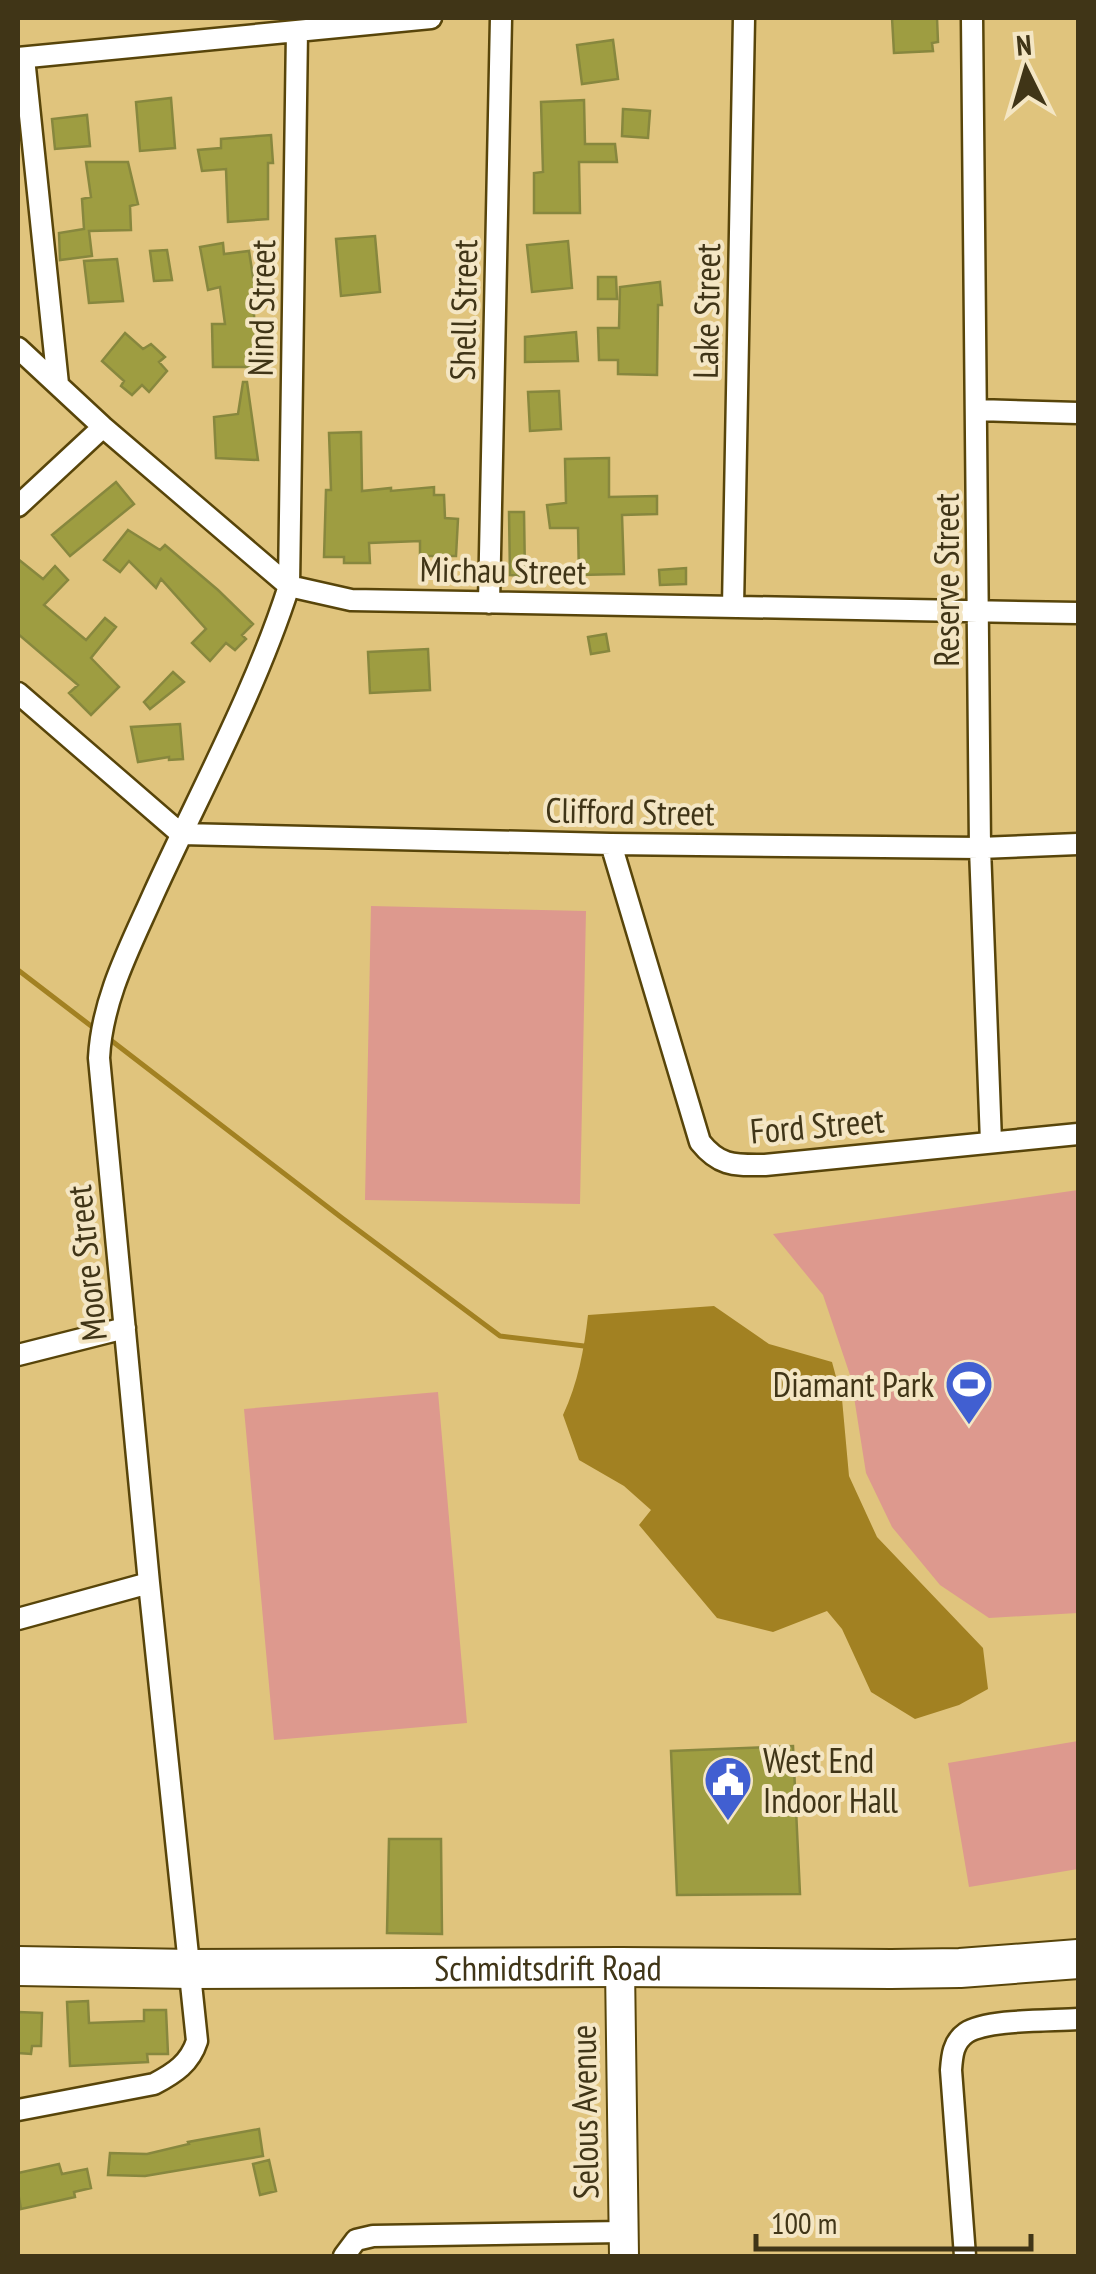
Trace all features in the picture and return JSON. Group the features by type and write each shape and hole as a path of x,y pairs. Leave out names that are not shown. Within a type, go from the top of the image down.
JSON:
{"highway":[{"name":"Schmidtsdrift Road","path":"18,1966 960,1968 1078,1960"}],"street":[{"path":"58,384 21,58 431,18"},
{"name":"Shell Street","path":"489,603 501,18"},
{"name":"Lake Street","path":"733,607 744,18"},
{"name":"Reserve Street","path":"972,18 980,848 991,1142"},
{"name":"Nind Street","path":"289,586 297,31"},
{"name":"Michau Street","path":"18,348 289,586 350,600 1078,613"},
{"path":"977,410 1078,413"},
{"path":"18,506 104,427"},
{"name":"Moore Street","path":"18,2110 154,2084 171,2075 193,2054 197,2040 149,1583 99,1058 100,1034 117,976 254,678 289,586"},
{"path":"18,693 181,834"},
{"name":"Clifford Street","path":"181,834 611,844 980,848 1078,844"},
{"name":"Ford Street","path":"611,844 700,1142 726,1164 765,1165 1078,1134"},
{"path":"18,1356 125,1328"},
{"path":"18,1619 149,1583"},
{"name":"Selous Avenue","path":"620,1967 624,2244"},
{"path":"965,2256 951,2070 957,2042 966,2034 991,2025 1078,2019"},
{"path":"344,2256 356,2240 373,2236 624,2244"}],"shaded area":[{"path":"371,906 586,911 580,1204 365,1200"},
{"name":"Diamant Park","path":"1078,1190 1078,1613 989,1618 940,1585 892,1527 866,1473 851,1378 823,1295 773,1234"},
{"path":"714,1306 769,1344 832,1362 842,1399 849,1476 877,1537 983,1648 988,1689 959,1705 915,1719 871,1692 842,1629 827,1611 773,1632 717,1618 639,1525 651,1510 624,1486 579,1460 563,1415 580,1366 588,1315"},
{"path":"438,1392 467,1723 274,1740 244,1409"},
{"path":"1078,1741 1078,1869 969,1887 948,1763"}],"building":[{"path":"892,18 937,18 938,42 932,43 933,51 894,53"},
{"path":"613,40 618,79 582,84 577,45"},
{"path":"171,98 175,148 140,151 136,102"},
{"path":"584,100 585,144 615,144 617,162 579,162 580,213 534,213 534,173 543,172 541,102"},
{"path":"623,109 650,111 648,138 622,136"},
{"path":"87,115 90,146 55,149 52,119"},
{"path":"271,135 268,219 228,222 226,169 202,171 198,150 221,148 221,139"},
{"path":"86,162 128,162 138,204 130,206 131,230 89,231 92,256 60,260 59,233 84,229 82,199 91,197"},
{"path":"375,236 380,292 341,296 336,239"},
{"path":"568,241 572,288 532,292 527,245"},
{"path":"223,243 224,254 249,251 256,296 253,297 257,367 213,367 212,324 225,324 220,287 208,290 200,247"},
{"path":"167,250 172,280 154,281 150,251"},
{"path":"117,259 123,301 89,303 84,261"},
{"path":"598,277 616,277 617,299 598,299"},
{"path":"660,282 657,375 618,374 618,360 599,360 598,328 619,328 620,287"},
{"path":"576,332 578,361 525,362 525,337"},
{"path":"125,333 143,349 151,344 165,357 159,362 167,371 149,392 142,385 132,395 121,386 124,381 102,361"},
{"path":"243,382 247,382 258,460 216,458 214,417 238,414"},
{"path":"559,391 561,429 530,431 528,392"},
{"path":"361,432 362,491 434,487 434,495 444,495 445,518 458,519 456,556 420,556 420,541 369,543 370,563 344,563 344,557 324,557 326,490 331,490 329,433"},
{"path":"609,458 609,497 657,496 657,514 622,515 624,574 579,575 578,528 550,528 547,505 566,503 565,459"},
{"path":"116,482 134,504 70,556 52,535"},
{"path":"509,512 524,512 525,576 510,575"},
{"path":"128,530 160,550 165,545 253,624 235,650 226,643 210,661 192,643 206,629 161,579 156,588 129,561 120,572 104,560"},
{"path":"18,559 43,579 55,566 68,580 44,605 86,640 105,618 116,627 91,658 119,687 91,715 69,693 78,685 18,634"},
{"path":"686,568 686,584 660,585 659,570"},
{"path":"606,634 609,651 591,654 588,637"},
{"path":"428,649 430,690 370,693 368,652"},
{"path":"173,672 184,682 150,709 144,702"},
{"path":"180,724 183,759 138,762 131,727"},
{"path":"793,1746 800,1894 677,1895 671,1751"},
{"path":"389,1839 441,1839 442,1934 387,1933"},
{"path":"88,2001 89,2023 144,2021 144,2010 166,2010 168,2054 147,2054 148,2062 70,2066 67,2002"},
{"path":"18,2012 42,2013 41,2046 32,2046 31,2054 18,2053"},
{"path":"259,2129 263,2156 145,2176 108,2175 110,2153 147,2154"},
{"path":"269,2160 276,2191 260,2195 253,2164"},
{"path":"59,2164 62,2174 87,2169 91,2188 74,2192 75,2197 21,2209 18,2173"}],"waterway":[{"path":"18,970 95,1029"},
{"path":"108,1038 500,1336 584,1346"}],"place":[{"name":"Diamant Park","path":"969,1426"},
{"name":"West End Indoor Hall","path":"728,1822"}]}
